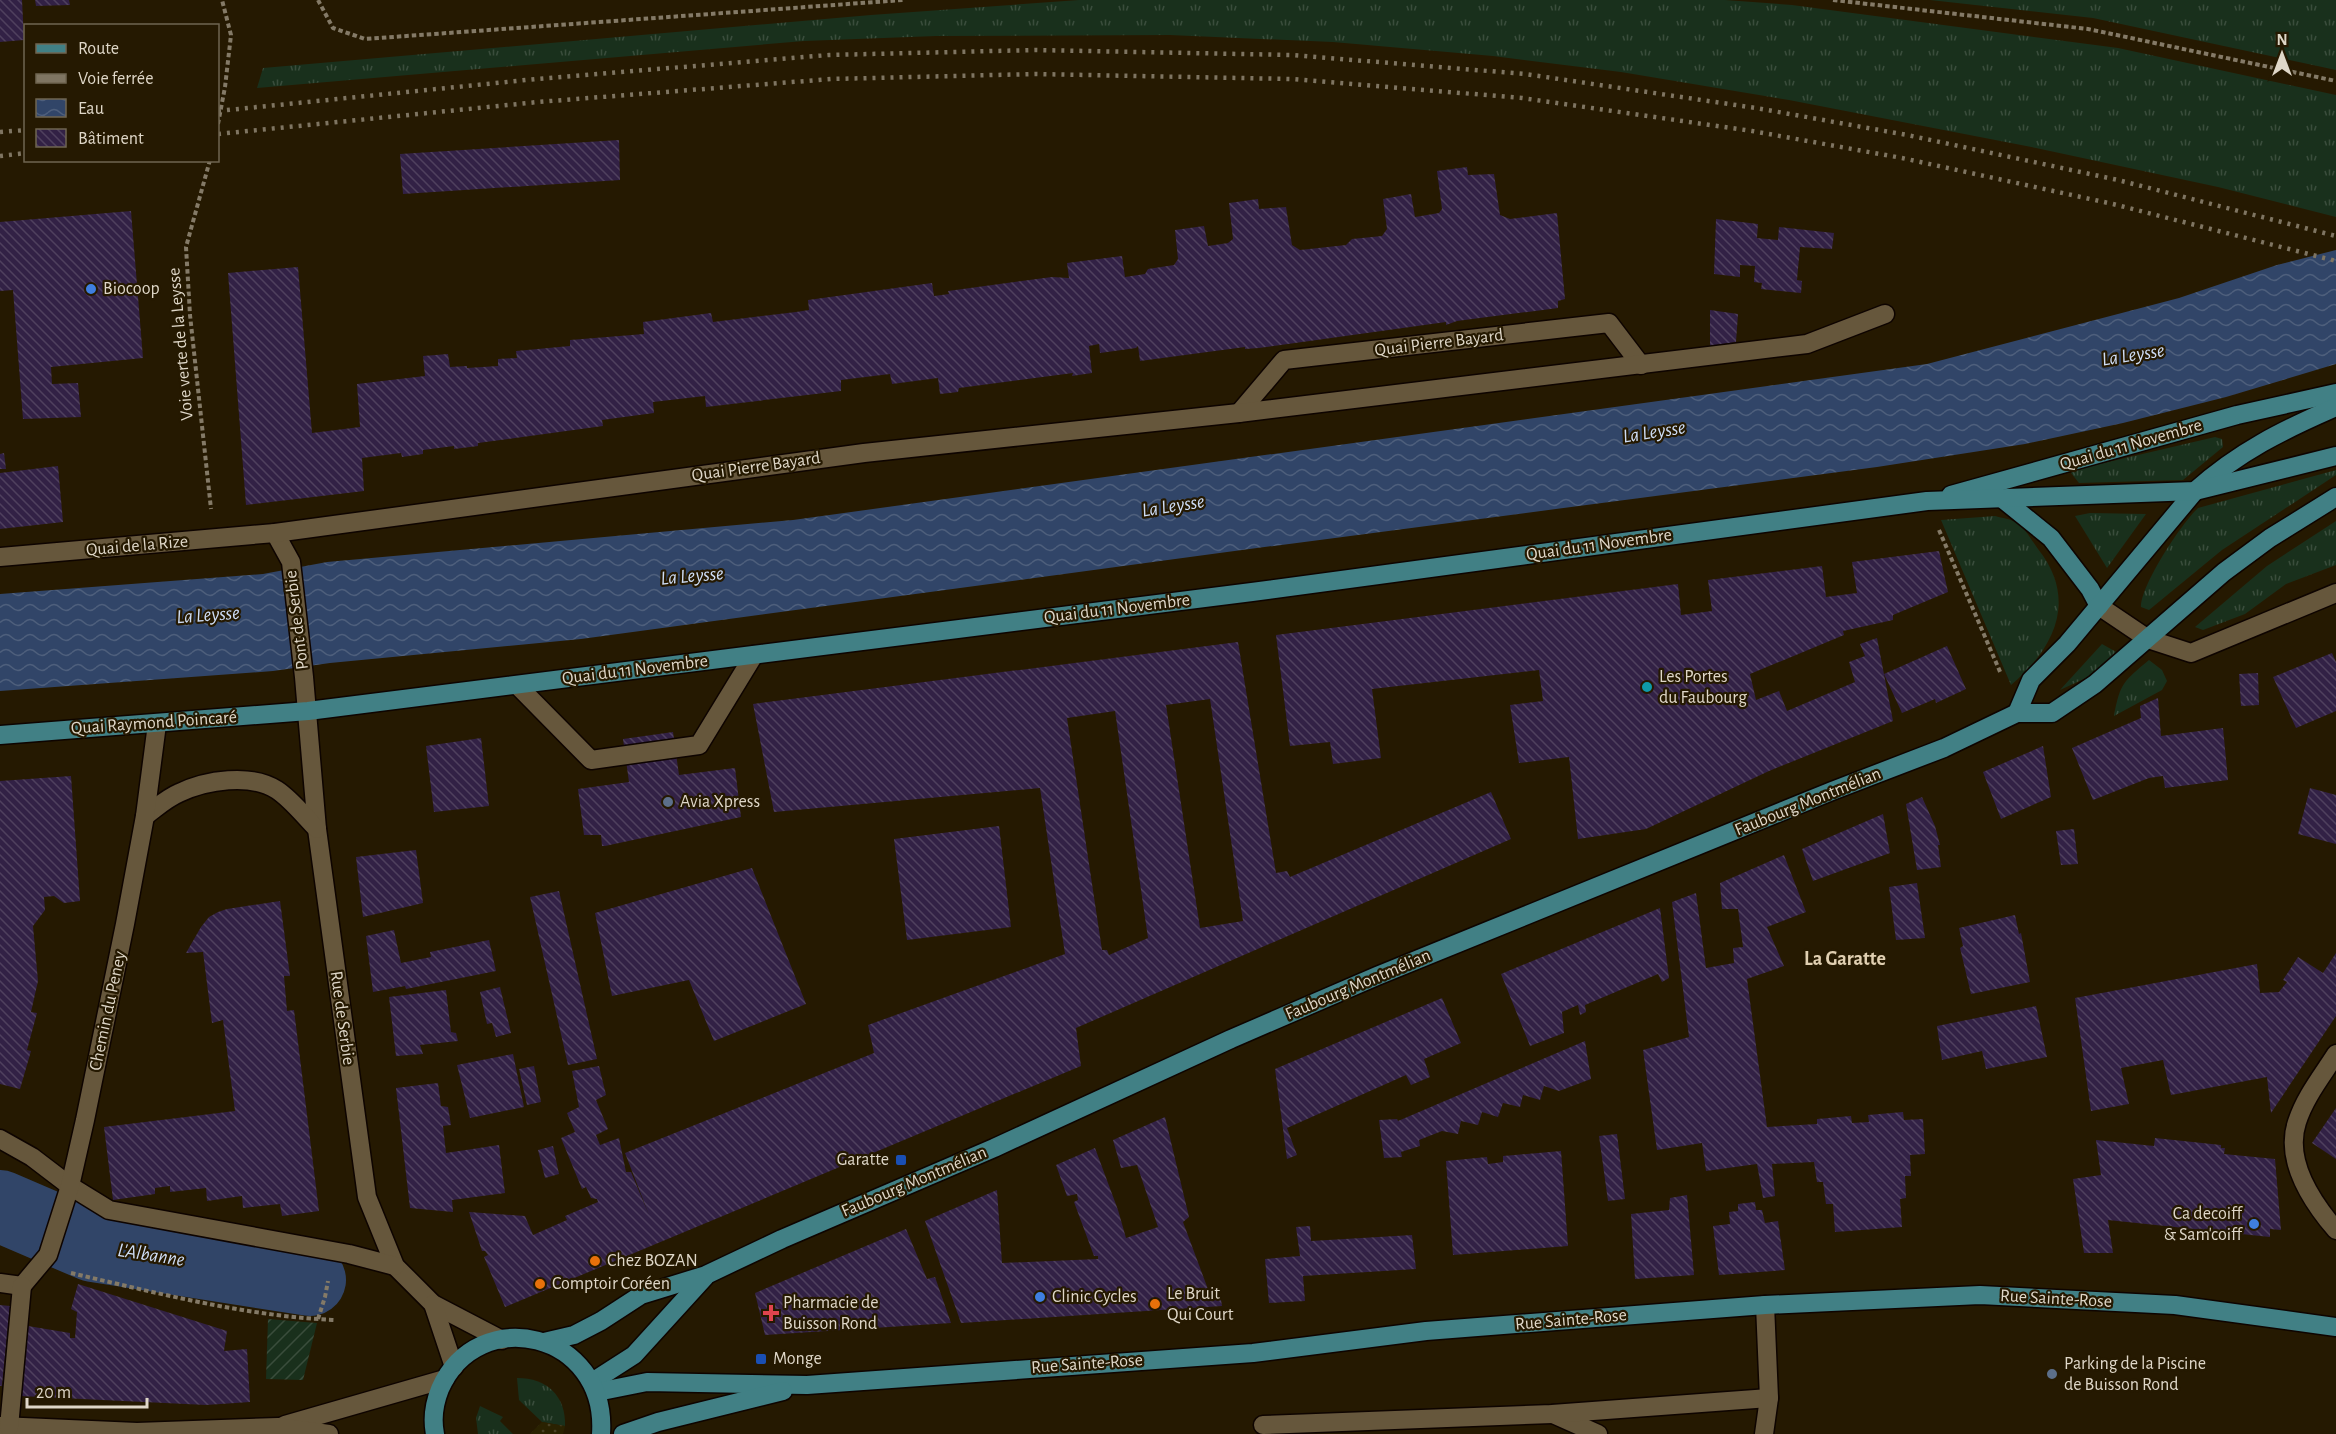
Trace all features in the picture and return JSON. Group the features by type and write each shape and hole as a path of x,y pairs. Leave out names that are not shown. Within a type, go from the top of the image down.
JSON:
{"main road":[{"name":"Quai du 11 Novembre","path":"1926,501 2237,415 2336,393"},
{"path":"2017,713 2031,680 2067,644 2195,491 2218,470 2280,431 2336,407"},
{"name":"Quai du 11 Novembre","path":"308,711 1264,590 1926,501 2004,500 2195,491 2336,456"},
{"name":"Faubourg Montmélian","path":"544,1342 574,1335 601,1321 641,1295 706,1275 782,1239 994,1148 1231,1039 1508,923 1944,748 2017,713 2052,713 2095,684 2224,572 2270,538 2336,497"},
{"path":"2004,500 2050,538 2090,589 2099,606"},
{"name":"Quai Raymond Poincaré","path":"0,735 308,711"},
{"name":"Faubourg Montmélian","path":"595,1387 634,1355 706,1275"},
{"name":"Rue Sainte-Rose","path":"595,1387 647,1382 807,1385 1253,1353 1426,1332 1765,1305 1980,1295 2175,1305 2336,1327"},
{"path":"435,1434 435,1401 449,1373 468,1354 484,1345 523,1338 544,1342 563,1351 580,1365 595,1387 602,1416 601,1434"},
{"name":"Rue Sainte-Rose","path":"623,1434 658,1422 807,1385"}],"street":[{"name":"Quai Pierre Bayard","path":"275,533 864,453 1239,412 1807,344 1885,314"},
{"name":"Quai Pierre Bayard","path":"1239,412 1284,360 1609,323 1641,365"},
{"name":"Quai de la Rize","path":"0,557 126,548 275,533"},
{"name":"Pont de Serbie","path":"275,533 291,562 308,711"},
{"path":"2099,606 2148,639 2191,653 2336,593"},
{"path":"517,685 591,760 699,745 753,655"},
{"name":"Rue de Serbie","path":"308,711 317,829 367,1197 395,1266 433,1304 502,1340"},
{"name":"Chemin du Peney","path":"22,1286 42,1262 70,1186 86,1120 145,816 157,724"},
{"path":"145,816 178,793 212,782 234,780 255,783 276,790 317,829"},
{"path":"2336,1054 2308,1096 2296,1124 2293,1146 2299,1171 2317,1208 2336,1230"},
{"path":"0,1139 32,1157 70,1186 109,1210 328,1250 395,1266"},
{"path":"0,1283 22,1286 4,1427 137,1432 278,1427 329,1434"},
{"name":"Rue de Serbie","path":"433,1304 449,1373"},
{"path":"1764,1434 1769,1398 1765,1305"},
{"path":"278,1427 449,1373"},
{"path":"1263,1425 1552,1414 1769,1398"},
{"path":"1552,1414 1598,1434"}],"path":[{"path":"219,119 231,35 222,0"},
{"path":"318,0 333,28 365,39 903,0"},
{"path":"1833,0 2088,29 2336,81"},
{"name":"Voie verte de la Leysse","path":"209,162 186,247 190,315 213,519"},
{"path":"1926,501 2017,713"},
{"path":"318,1319 329,1273 328,1250"},
{"path":"42,1262 62,1271 231,1309 334,1320"}],"green space":[{"path":"1079,0 1725,0 1792,5 2118,48 2336,95 2336,217 2218,187 2036,148 1789,100 1621,72 1493,56 1333,42 1170,35 936,36 804,41 257,88 263,68 871,15"},
{"path":"1930,0 2336,0 2336,70 2093,18"},
{"path":"2215,437 2222,439 2223,447 2183,480 2079,483 2071,473 2074,470"},
{"path":"2336,470 2336,475 2222,550 2149,610 2141,607 2148,584 2163,555 2198,508"},
{"path":"2090,513 2146,514 2107,568 2075,516"},
{"path":"1995,516 2015,522 2028,535 2050,568 2057,586 2059,604 2056,622 2049,639 2026,671 2011,685 1941,520"},
{"path":"2336,521 2336,565 2286,584 2245,614 2203,630 2195,627 2267,566"},
{"path":"2102,644 2118,653 2088,677 2060,690"},
{"path":"2149,660 2162,670 2167,681 2162,690 2114,716 2118,696 2124,684"},
{"path":"268,1319 317,1323 303,1380 266,1379"},
{"path":"517,1378 537,1381 553,1391 562,1406 565,1426 542,1422 519,1400"},
{"path":"480,1406 503,1417 500,1421 513,1434 478,1434 476,1418"}],"sand":[{"path":"542,1422 565,1426 563,1434 530,1434"}],"water":[{"name":"La Leysse","path":"2336,250 2336,364 2226,397 2123,423 2025,444 1877,467 581,639 330,663 273,671 0,691 0,594 263,574 327,562 793,520 1927,364 2179,298 2277,265"},
{"path":"0,1174 54,1202 41,1244 0,1227"},
{"path":"70,1216 226,1247 235,1244 312,1253 308,1306 220,1295 59,1261 58,1257"}],"building":[{"path":"0,0 22,0 24,40 0,42"},
{"path":"35,0 69,0 70,5 36,6"},
{"path":"619,140 620,180 403,194 400,154"},
{"path":"1467,167 1468,175 1494,174 1500,215 1510,219 1557,213 1565,299 1558,301 1558,308 1457,321 1446,325 1446,322 1259,348 1245,349 1245,347 1140,361 1138,346 1100,353 1099,344 1089,346 1092,373 1072,376 1073,373 959,388 958,392 940,394 938,378 892,384 890,374 841,380 841,391 706,407 705,396 653,402 654,413 602,420 603,426 478,443 478,446 423,450 423,454 402,457 401,453 362,458 364,491 246,505 228,273 298,267 312,433 360,427 357,384 425,376 423,356 448,354 450,367 498,366 498,359 517,358 516,351 570,346 570,340 644,334 643,322 711,313 713,322 796,312 809,310 808,300 932,283 934,296 949,294 948,291 1052,277 1069,278 1067,263 1122,256 1125,277 1145,274 1148,269 1174,265 1178,259 1175,230 1204,226 1208,246 1228,243 1233,239 1229,203 1258,199 1259,209 1286,207 1292,245 1300,250 1346,245 1352,239 1382,236 1387,229 1383,199 1411,194 1415,217 1439,213 1442,209 1437,171"},
{"name":"Biocoop","path":"131,211 143,358 51,367 52,384 78,383 81,417 23,419 13,290 0,291 0,222"},
{"path":"1716,219 1758,224 1757,238 1778,240 1779,227 1834,233 1832,249 1800,247 1797,280 1802,281 1801,293 1761,289 1762,283 1754,282 1755,266 1740,265 1740,277 1714,274"},
{"path":"1710,310 1738,314 1736,342 1710,346"},
{"path":"4,453 6,469 0,469 0,454"},
{"path":"58,466 63,522 0,529 0,473"},
{"name":"Les Portes du Faubourg","path":"1939,551 1948,592 1893,615 1893,620 1843,631 1844,635 1750,674 1756,700 1779,691 1787,711 1855,682 1849,662 1865,656 1860,644 1877,638 1893,721 1769,771 1646,829 1578,839 1569,757 1519,763 1510,705 1543,701 1539,670 1372,689 1381,758 1333,764 1330,742 1290,746 1276,635 1678,584 1681,615 1712,611 1708,580 1822,566 1826,597 1857,593 1852,562"},
{"path":"1238,642 1276,873 1287,871 1290,877 1491,792 1511,839 1076,1028 1081,1066 505,1307 484,1257 488,1255 482,1251 469,1212 525,1216 533,1235 567,1220 565,1216 598,1202 597,1199 591,1198 586,1187 582,1189 561,1138 575,1132 567,1113 579,1107 572,1071 599,1066 606,1095 596,1100 608,1129 596,1135 600,1145 619,1138 626,1172 631,1172 649,1215 625,1153 874,1053 868,1025 1065,954 1040,788 774,812 753,704","holes":["1210,699 1243,921 1200,928 1166,705","1115,711 1148,938 1109,955 1107,950 1102,950 1067,718"]},
{"path":"1947,646 1966,689 1936,703 1935,699 1902,713 1884,674"},
{"path":"2332,653 2336,662 2336,711 2296,728 2273,677"},
{"path":"2258,673 2259,705 2241,706 2239,674"},
{"path":"2158,698 2161,736 2223,728 2228,780 2165,788 2163,776 2149,778 2093,800 2072,748 2141,718 2140,706"},
{"name":"Avia Xpress","path":"673,732 679,775 735,768 741,817 605,846 602,846 601,835 584,835 578,789 629,782 623,739"},
{"path":"481,738 489,806 434,812 426,746"},
{"path":"2043,746 2051,797 2001,819 1983,772"},
{"path":"71,776 80,901 64,903 54,896 44,897 45,910 33,926 38,981 31,1012 37,1013 27,1050 31,1051 20,1089 0,1084 0,781"},
{"path":"2310,788 2336,795 2336,844 2298,834"},
{"path":"1922,797 1935,826 1940,845 1938,845 1941,867 1917,870 1906,804"},
{"path":"1883,814 1890,853 1813,881 1802,849"},
{"path":"999,826 1011,927 907,940 894,839"},
{"path":"2074,829 2078,864 2061,865 2056,831"},
{"path":"416,850 423,903 363,917 356,857"},
{"path":"1784,855 1806,912 1767,927 1784,966 1747,979 1767,1127 1817,1124 1817,1119 1851,1116 1852,1123 1869,1122 1868,1115 1903,1112 1904,1120 1923,1119 1925,1154 1910,1155 1911,1176 1905,1176 1906,1198 1900,1199 1902,1227 1835,1232 1833,1204 1826,1204 1823,1182 1817,1182 1814,1162 1772,1164 1775,1196 1763,1198 1757,1164 1706,1171 1702,1143 1657,1150 1643,1050 1689,1037 1672,902 1696,893 1706,968 1734,963 1733,948 1743,947 1738,909 1722,909 1720,883"},
{"path":"752,868 806,1004 714,1041 689,980 612,996 595,913"},
{"path":"1917,883 1925,938 1896,940 1889,887"},
{"path":"559,891 597,1059 568,1065 530,897"},
{"path":"280,901 290,976 284,976 287,1011 294,1010 319,1211 282,1216 280,1204 243,1208 242,1196 207,1201 206,1188 170,1192 170,1186 155,1188 155,1194 113,1200 104,1127 235,1111 223,1020 212,1023 203,952 186,953 201,927 209,917 218,912"},
{"path":"1660,908 1669,978 1662,982 1658,974 1585,1005 1586,1012 1580,1015 1578,1005 1562,1012 1564,1033 1530,1046 1501,974"},
{"path":"2015,915 2019,934 2021,933 2030,982 1971,994 1960,948 1963,946 1959,928"},
{"path":"394,930 401,963 431,957 430,952 489,940 496,971 406,989 405,986 373,992 366,936"},
{"path":"2336,953 2336,1016 2271,1113 2267,1077 2171,1095 2163,1060 2121,1068 2129,1104 2091,1111 2075,998 2257,964 2260,993 2279,992 2287,982 2283,980 2298,957 2323,973"},
{"path":"500,987 511,1033 496,1037 492,1023 487,1024 480,992"},
{"path":"446,990 451,1032 456,1033 458,1041 420,1045 423,1054 396,1056 389,997"},
{"path":"1442,998 1461,1043 1424,1059 1430,1077 1411,1085 1406,1075 1287,1128 1297,1155 1287,1159 1275,1069"},
{"path":"2036,1006 2047,1057 1986,1069 1982,1051 1942,1060 1937,1026"},
{"path":"1585,1041 1591,1079 1559,1091 1544,1086 1540,1100 1523,1095 1520,1107 1503,1103 1498,1117 1482,1112 1478,1125 1461,1121 1458,1134 1442,1131 1419,1140 1420,1146 1401,1152 1402,1157 1384,1158 1379,1120 1397,1119 1398,1121"},
{"path":"513,1054 524,1107 470,1118 457,1065"},
{"path":"534,1066 541,1102 527,1105 519,1069"},
{"path":"438,1083 441,1106 448,1107 451,1125 443,1126 446,1153 499,1145 505,1193 452,1200 453,1212 410,1208 396,1088"},
{"path":"2336,1108 2336,1159 2312,1143"},
{"path":"1165,1117 1189,1217 1183,1222 1212,1300 1221,1300 1222,1306 961,1323 925,1221 997,1190 1002,1263 1098,1259 1098,1256 1094,1256 1074,1202 1078,1200 1077,1194 1067,1196 1056,1165 1095,1148 1126,1238 1158,1227 1137,1165 1121,1168 1113,1140"},
{"path":"1617,1134 1625,1199 1608,1201 1599,1136"},
{"path":"2155,1138 2221,1145 2221,1148 2225,1148 2224,1154 2275,1159 2281,1230 2270,1229 2270,1237 2108,1220 2113,1253 2084,1253 2073,1179 2101,1175 2096,1140 2154,1146"},
{"path":"553,1146 559,1174 545,1178 538,1150"},
{"path":"1561,1151 1568,1246 1453,1255 1446,1161 1487,1157 1488,1164 1503,1162 1503,1156"},
{"path":"1687,1195 1694,1275 1635,1279 1631,1214 1669,1210 1670,1198"},
{"path":"1755,1202 1756,1210 1762,1210 1765,1223 1778,1221 1785,1270 1719,1275 1713,1226 1730,1224 1729,1212 1738,1211 1738,1204"},
{"path":"1310,1226 1311,1241 1412,1235 1416,1269 1303,1276 1305,1301 1269,1303 1265,1259 1300,1256 1296,1227"},
{"path":"906,1229 927,1279 935,1277 951,1323 765,1335 755,1293"},
{"path":"78,1284 227,1331 224,1351 247,1349 250,1402 206,1405 20,1396 28,1326 70,1333 70,1338 75,1338 77,1312 71,1309"},
{"path":"0,1305 10,1306 2,1386 0,1386"}],"waterway":[{"name":"L'Albanne","path":"0,1206 93,1246 310,1280"}],"railway":[{"path":"219,111 536,79 829,55 1035,50 1292,55 1525,74 1756,108 1907,135 2118,180 2336,236"},
{"path":"219,134 538,102 831,79 1035,74 1291,79 1522,98 1752,131 1902,158 2113,204 2336,261"},
{"path":"0,132 24,130"},
{"path":"0,156 24,153"}],"place":[{"name":"Biocoop","path":"91,289"},
{"name":"Les Portes du Faubourg","path":"1647,687"},
{"name":"Avia Xpress","path":"668,802"},
{"name":"Garatte","path":"901,1160"},
{"name":"Ca decoiff & Sam'coiff","path":"2254,1224"},
{"name":"Chez BOZAN","path":"595,1261"},
{"name":"Comptoir Coréen","path":"540,1284"},
{"name":"Clinic Cycles","path":"1040,1297"},
{"name":"Le Bruit Qui Court","path":"1155,1304"},
{"name":"Pharmacie de Buisson Rond","path":"771,1313"},
{"name":"Monge","path":"761,1359"},
{"name":"Parking de la Piscine de Buisson Rond","path":"2052,1374"}],"district":[{"name":"La Garatte","path":"1845,959"}]}
